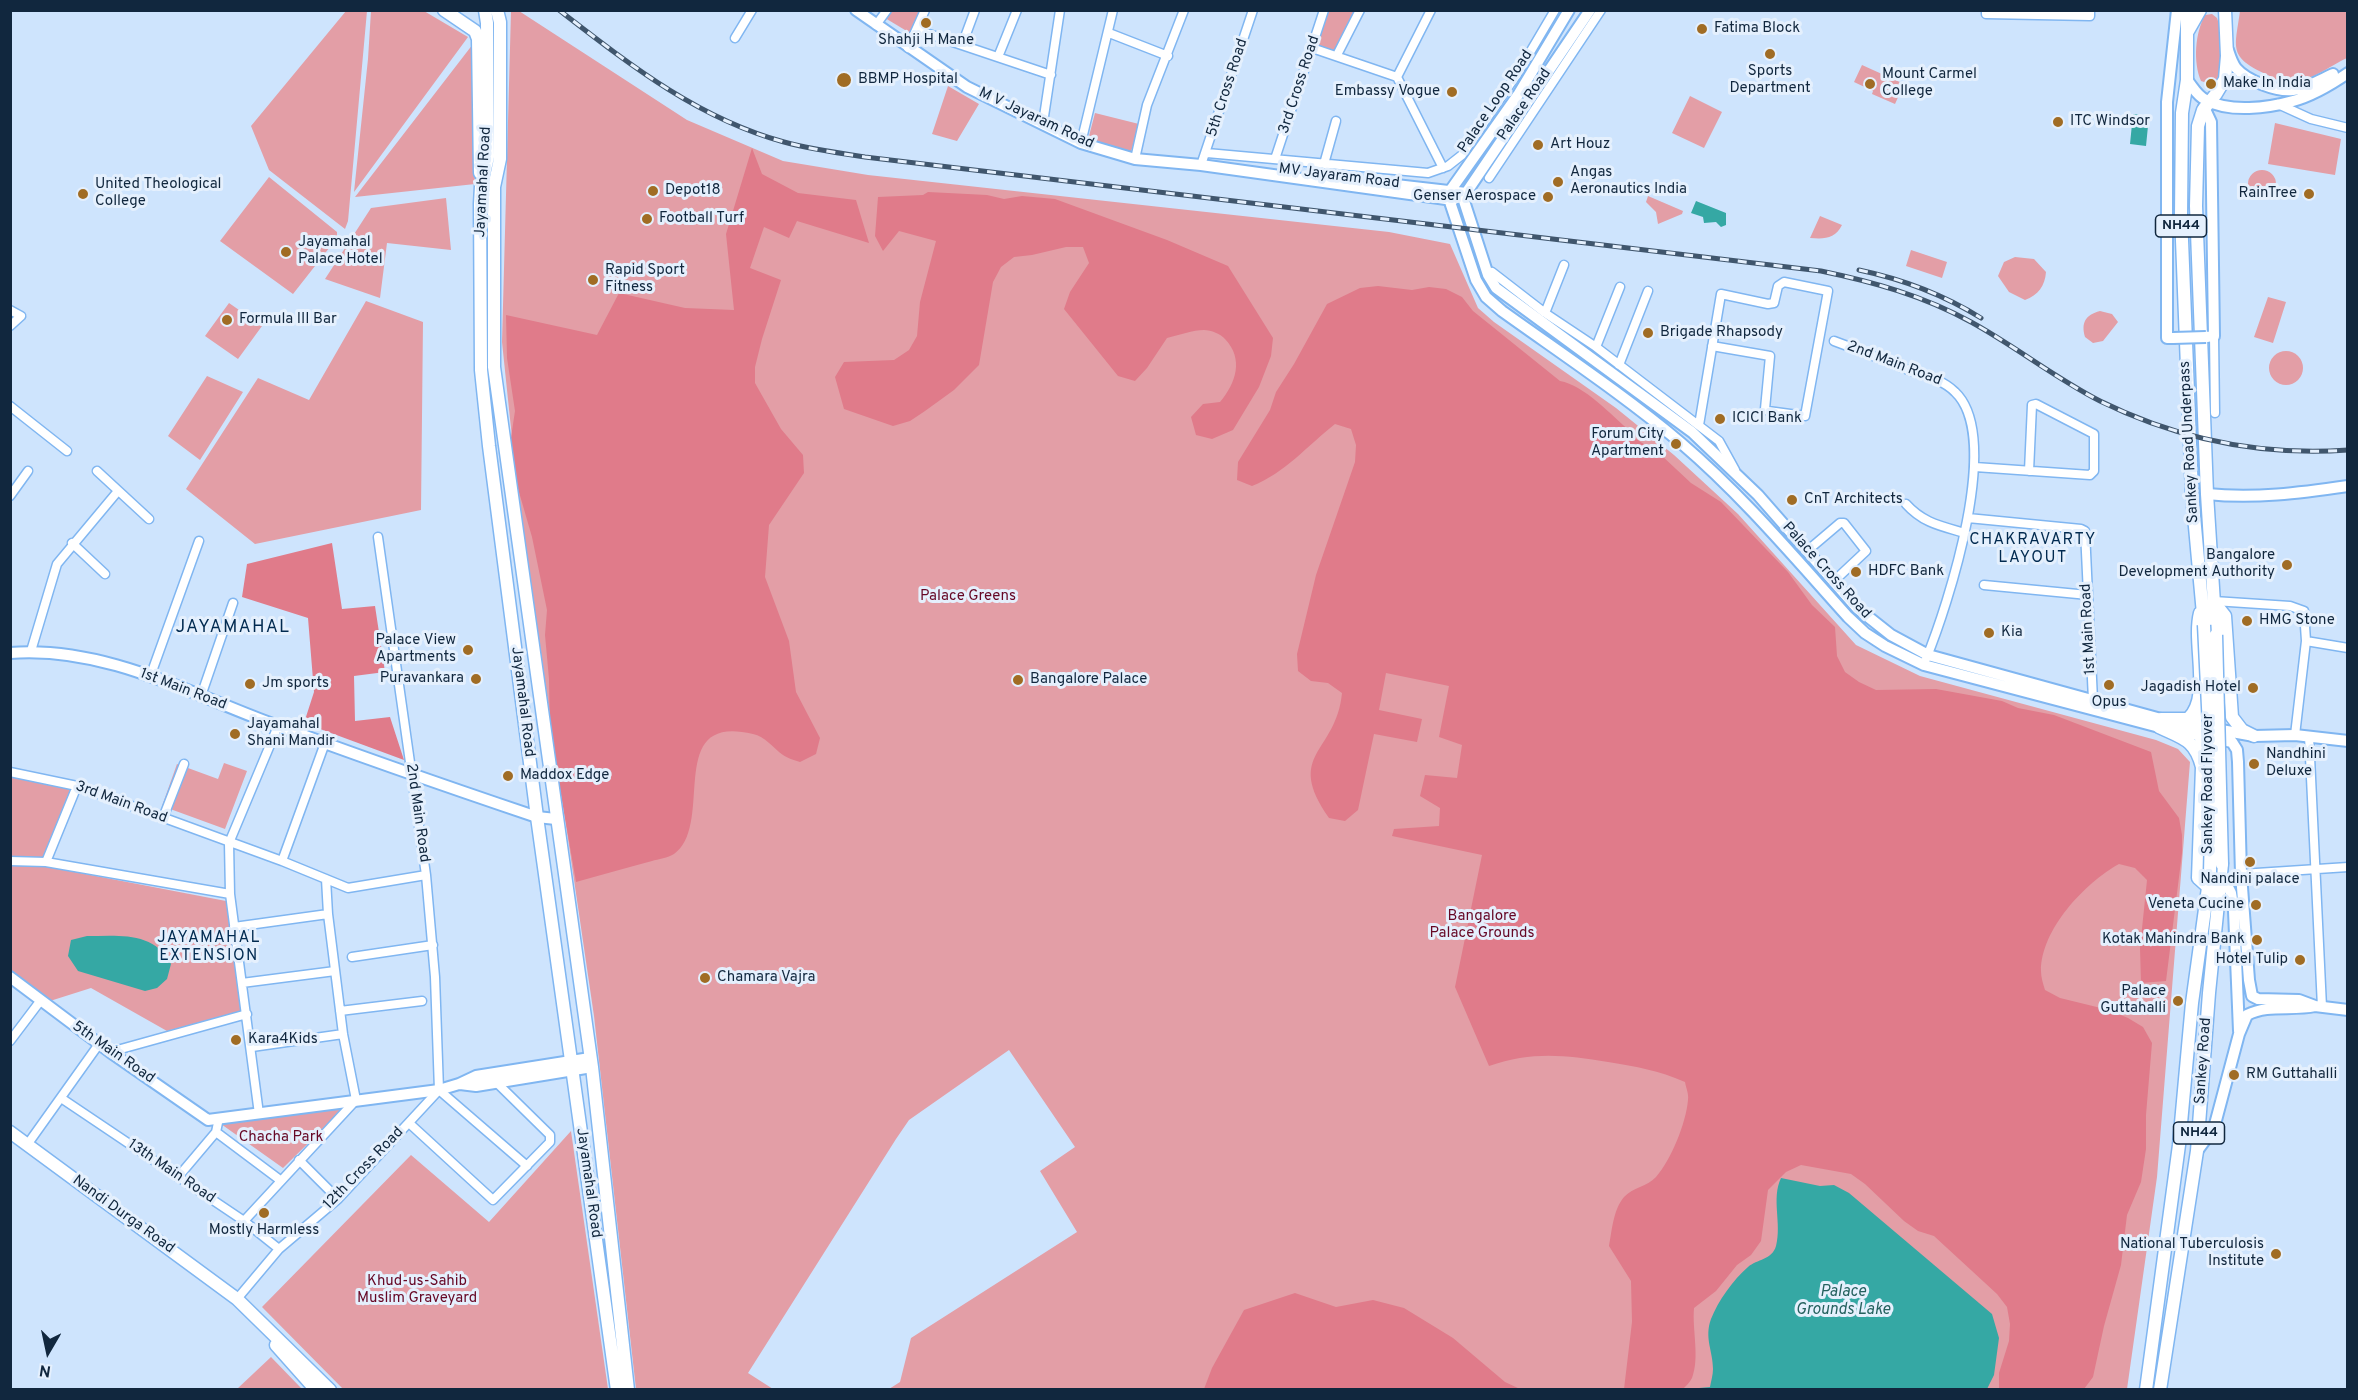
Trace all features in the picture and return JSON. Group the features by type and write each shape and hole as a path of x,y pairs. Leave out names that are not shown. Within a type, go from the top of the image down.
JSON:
{"main road":[{"path":"444,10 476,31 478,39 481,186"},
{"name":"Jayamahal Road","path":"485,10 488,23 488,157 481,186 481,370 537,817 617,1389"},
{"name":"Jayamahal Road","path":"497,10 500,22 500,159 494,187 494,367 591,1063 628,1389"},
{"path":"2187,10 2187,80"},
{"path":"2187,32 2200,10"},
{"path":"2206,104 2225,80 2227,44 2222,13"},
{"name":"Sankey Road Underpass","path":"2187,80 2182,113 2181,215 2185,350 2201,609"},
{"name":"NH44","path":"2206,104 2198,126 2196,206 2207,333"},
{"name":"Sankey Road Underpass","path":"2206,494 2201,350 2207,333"},
{"name":"NH44","path":"2206,494 2214,601"},
{"path":"2214,601 2225,616 2232,717 2242,730 2254,736"},
{"name":"Sankey Road Flyover","path":"2208,887 2218,870 2214,601"},
{"path":"2201,609 2197,627 2202,767 2198,878 2208,887"},
{"name":"Sankey Road Flyover","path":"2201,609 2204,625 2218,870"},
{"path":"2160,723 2188,719 2196,712 2200,687"},
{"path":"2160,723 2191,742 2202,767"},
{"name":"Sankey Road","path":"2160,1389 2197,1151 2218,870"},
{"name":"Sankey Road","path":"2146,1389 2179,1145 2192,1003 2208,887"},
{"name":"Nandi Durga Road","path":"16,1140 237,1299 330,1389"},
{"name":"Nandi Durga Road","path":"237,1299 316,1389"}],"street":[{"path":"735,38 752,10"},
{"name":"M V Jayaram Road","path":"856,10 908,48 968,87 1081,143 1135,159 1207,166"},
{"path":"876,25 887,10"},
{"path":"908,48 925,10"},
{"path":"962,45 975,10"},
{"path":"998,57 1017,10"},
{"path":"1043,123 1060,10"},
{"path":"1081,143 1113,10"},
{"path":"1135,159 1147,105 1184,10"},
{"name":"5th Cross Road","path":"1207,166 1207,153 1253,10"},
{"name":"3rd Cross Road","path":"1275,159 1324,10"},
{"path":"1337,55 1359,10"},
{"path":"1397,77 1431,10"},
{"name":"Palace Loop Road","path":"1443,168 1462,155 1519,71 1555,10"},
{"name":"Palace Road","path":"1449,195 1518,95 1569,10"},
{"name":"Palace Road","path":"1465,197 1590,10"},
{"path":"1489,178 1601,10"},
{"path":"1986,10 1986,14 2090,16 2090,10"},
{"path":"2177,10 2167,102 2165,230 2167,338 2207,333 2215,413"},
{"path":"916,30 1051,75"},
{"path":"1108,33 1168,56"},
{"path":"2227,44 2235,66 2243,74 2276,89 2289,90 2309,86 2348,67"},
{"path":"1207,153 1428,173 1443,168 1397,77 1312,48"},
{"path":"2187,80 2206,104 2259,107 2304,97 2348,73"},
{"path":"2278,104 2311,119 2348,128"},
{"path":"1324,164 1336,121"},
{"name":"MV Jayaram Road","path":"1207,166 1465,197"},
{"name":"Palace Cross Road","path":"1449,195 1476,280 1486,297 1502,311 1624,397 1682,445 1747,505 1848,617 1865,633 1885,646 1926,660 2160,723 2201,731 2254,736 2295,735 2348,741"},
{"name":"Palace Cross Road","path":"1465,197 1488,275 1503,294 1692,432 1758,495 1873,622 1926,660 2093,700 2160,723"},
{"path":"1466,250 1479,246"},
{"path":"1545,313 1564,265"},
{"path":"1492,272 1545,313 1596,347 1719,441 1738,476"},
{"path":"1699,425 1712,346 1721,294 1768,304 1773,303 1781,283 1828,291 1805,416 1765,409 1770,356 1712,346"},
{"path":"1596,347 1620,287"},
{"path":"1619,365 1648,291"},
{"path":"10,310 21,316 10,326"},
{"name":"2nd Main Road","path":"1834,341 1944,383 1953,389 1965,404 1970,417 1975,467 1968,518 1950,590 1926,660"},
{"path":"1975,467 2029,471 2090,475 2094,471 2094,434 2033,404 2030,408 2029,471"},
{"path":"10,406 67,451"},
{"path":"10,496 28,471"},
{"path":"97,471 149,519"},
{"path":"2206,494 2234,497 2254,496 2348,486"},
{"path":"31,651 57,564 118,490"},
{"path":"1747,505 1758,495"},
{"path":"1906,504 1917,516 1965,533"},
{"name":"1st Main Road","path":"1968,518 2083,530 2085,533 2093,700"},
{"path":"1807,551 1840,523 1844,523 1866,550 1834,581"},
{"name":"2nd Main Road","path":"378,537 426,875 433,945 439,1090"},
{"path":"150,677 199,541"},
{"path":"72,543 105,574"},
{"path":"1984,585 2088,595"},
{"path":"2214,601 2290,606 2304,611 2306,641 2295,735"},
{"path":"201,696 233,603"},
{"path":"2306,641 2348,648"},
{"name":"1st Main Road","path":"10,653 31,651 95,658 412,774 537,817 556,819"},
{"path":"260,1114 230,894 229,843 278,726"},
{"name":"Palace Cross Road","path":"2201,731 2232,742 2237,750 2241,873"},
{"path":"2308,736 2316,869 2319,1006"},
{"path":"282,861 325,743"},
{"path":"164,818 184,764"},
{"name":"3rd Main Road","path":"10,772 77,786 282,861 348,888 426,875"},
{"path":"46,862 77,786"},
{"path":"10,861 46,862 230,894"},
{"path":"2348,867 2241,873 2252,996 2258,999 2299,1000 2319,1006 2348,1010"},
{"path":"2218,870 2231,893 2234,911 2239,1034"},
{"path":"244,1221 356,1100 343,1034 328,914 326,879"},
{"path":"234,927 328,914"},
{"path":"352,957 433,945"},
{"path":"242,983 335,971"},
{"name":"5th Main Road","path":"10,977 110,1052 208,1120 439,1090 476,1076 572,1065"},
{"path":"10,1041 41,1000"},
{"path":"340,1011 422,1001"},
{"path":"2197,1151 2214,1128 2239,1034 2247,1015 2256,1010 2319,1006"},
{"path":"110,1052 247,1014"},
{"path":"252,1047 343,1034"},
{"path":"16,1140 61,1098 99,1044"},
{"path":"572,1065 591,1063"},
{"name":"5th Main Road","path":"459,1084 476,1086 572,1065"},
{"path":"409,1123 493,1200 550,1142 550,1135 496,1082"},
{"path":"439,1090 527,1166"},
{"name":"12th Cross Road","path":"237,1299 279,1249 338,1199 439,1090"},
{"name":"13th Main Road","path":"61,1098 244,1221 279,1249"},
{"path":"178,1177 216,1132 219,1118"},
{"path":"216,1132 280,1180"},
{"path":"299,1160 338,1199"}],"green space":[{"path":"346,11 367,11 348,221 345,229 269,170 251,126"},
{"path":"371,11 424,11 468,37 354,192 368,59"},
{"name":"Bangalore Palace Grounds","path":"511,11 519,11 687,120 783,161 868,175 1389,232 1450,244 1478,308 1494,322 1616,408 1674,455 1738,514 1856,645 1920,676 2156,740 2178,749 2190,762 2157,1177 2127,1389 889,1389 900,1382 911,1338 1077,1232 1040,1171 1075,1147 1009,1050 909,1120 748,1373 773,1389 636,1389 594,1016 519,505 502,342"},
{"path":"891,11 920,11 910,33 885,18"},
{"path":"1326,11 1358,11 1337,53 1314,47"},
{"path":"2240,11 2347,11 2347,58 2303,80 2287,83 2279,81 2254,68 2240,56 2236,43"},
{"path":"2212,14 2217,18 2219,24 2221,56 2219,72 2213,85 2201,81 2196,57 2199,30 2205,15"},
{"path":"473,44 475,184 355,197"},
{"path":"1862,65 1904,84 1895,104 1872,94 1873,91 1854,82"},
{"path":"948,86 979,104 957,141 932,134"},
{"path":"1690,96 1722,112 1704,148 1672,133"},
{"path":"1095,113 1139,124 1131,152 1088,140"},
{"path":"2275,123 2341,139 2335,175 2268,164"},
{"path":"752,148 762,174 798,193 856,200 869,243 797,221 789,238 764,227 750,268 781,280 762,339 755,367 755,383 781,429 803,455 804,473 769,525 765,577 789,641 796,692 820,738 816,754 800,762 785,756 757,735 725,732 709,739 700,754 691,820 686,839 674,854 576,882 550,731 545,635 547,610 532,537 510,461 515,411 507,358 506,315 597,335 619,293 685,308 734,310 726,234"},
{"path":"2262,170 2272,174 2276,184 2272,194 2262,198 2252,194 2248,184 2252,174"},
{"path":"269,177 337,232 337,238 293,294 220,241"},
{"path":"928,192 987,195 1004,199 1022,196 1055,199 1167,240 1228,266 1273,338 1271,356 1259,387 1233,430 1212,439 1196,435 1191,417 1203,404 1220,402 1234,379 1236,363 1234,355 1231,347 1221,335 1200,330 1167,338 1147,368 1135,381 1118,376 1064,309 1070,292 1089,263 1083,247 1066,247 1014,257 1001,267 993,282 979,365 954,390 925,411 910,421 893,426 844,409 835,377 844,362 894,360 909,350 917,336 920,302 936,241 899,231 883,251 875,236 878,197 923,195"},
{"path":"1648,196 1683,211 1682,214 1658,224 1656,212 1646,202"},
{"path":"446,198 451,250 387,243 380,298 325,279 371,208"},
{"path":"1820,216 1842,225 1833,236 1810,238"},
{"path":"1911,250 1947,262 1942,278 1906,266"},
{"path":"2015,257 2034,259 2046,272 2040,289 2025,300 2009,292 1998,276 2004,262"},
{"path":"1378,286 1412,290 1429,287 1446,289 1462,297 1473,311 1560,381 1588,394 1636,439 1661,455 1691,483 1721,502 1788,572 1812,605 1835,627 1837,656 1845,672 1859,682 1876,690 1936,689 2002,701 2018,708 2054,715 2151,752 2159,791 2179,818 2182,835 2182,853 2166,981 2141,983 2140,948 2147,880 2135,868 2119,864 2092,883 2067,909 2048,939 2041,971 2045,990 2060,998 2109,1010 2128,1018 2143,1027 2152,1043 2146,1115 2146,1149 2141,1182 2127,1215 2121,1265 2093,1377 2084,1389 1999,1389 1999,1373 2009,1341 2010,1324 2007,1307 1997,1294 1934,1236 1918,1231 1904,1221 1865,1184 1851,1174 1801,1165 1786,1172 1768,1190 1761,1241 1751,1255 1737,1265 1716,1291 1694,1308 1696,1352 1694,1370 1689,1382 1683,1389 1624,1389 1632,1322 1631,1281 1609,1246 1612,1227 1620,1202 1631,1191 1649,1183 1656,1177 1672,1151 1687,1109 1688,1096 1685,1082 1638,1067 1563,1056 1534,1056 1489,1066 1455,987 1482,855 1392,836 1394,829 1439,826 1440,808 1420,796 1425,775 1457,778 1462,745 1439,737 1449,686 1386,673 1379,710 1422,719 1417,742 1374,734 1358,810 1345,821 1329,818 1316,796 1311,780 1316,754 1338,713 1342,693 1328,683 1311,681 1298,671 1297,654 1316,575 1355,462 1356,445 1351,429 1335,424 1264,481 1252,486 1237,480 1238,462 1270,410 1276,392 1327,304 1360,288"},
{"path":"2268,297 2286,302 2273,343 2254,337"},
{"path":"366,301 423,322 421,510 255,544 186,489 258,378 309,400"},
{"path":"229,303 262,326 238,359 205,336"},
{"path":"2100,311 2112,314 2118,322 2103,341 2093,343 2085,337 2084,324 2088,317"},
{"path":"2286,351 2298,356 2303,368 2298,380 2286,385 2274,380 2269,368 2274,356"},
{"path":"207,376 243,392 200,460 168,436"},
{"path":"332,543 342,609 375,606 385,672 354,676 355,721 390,717 404,760 304,723 314,692 308,618 242,597 247,564"},
{"path":"224,763 247,771 225,829 162,806 177,764 218,779"},
{"path":"11,776 71,789 43,858 11,857"},
{"path":"10,865 44,866 226,901 241,1011 167,1031 91,988 50,1001 11,971"},
{"name":"Chacha Park","path":"347,1105 283,1168 221,1124"},
{"name":"Khud-us-Sahib Muslim Graveyard","path":"571,1131 608,1389 343,1389 262,1307 411,1155 489,1222"},
{"path":"1295,1293 1336,1307 1373,1300 1404,1308 1453,1338 1505,1382 1520,1389 1204,1389 1212,1368 1244,1310"},
{"path":"271,1357 302,1389 237,1389"}],"water":[{"path":"2133,114 2149,116 2146,146 2130,144"},
{"path":"1696,201 1726,213 1726,225 1721,227 1716,222 1704,223 1703,217 1691,213"},
{"path":"87,936 123,936 155,946 164,953 171,964 167,979 157,988 145,991 78,971 68,956 71,940"},
{"name":"Palace Grounds Lake","path":"1781,1178 1820,1186 1834,1185 1849,1193 1992,1314 1999,1338 1994,1375 1987,1389 1688,1389 1710,1387 1713,1362 1708,1332 1711,1319 1722,1298 1748,1267 1768,1257 1774,1251 1778,1237 1777,1194"}],"railway":[{"path":"559,10 638,69 693,104 752,132 784,142 865,157 1821,271 1898,291 1953,313 1987,331 2083,392 2159,426 2190,435 2252,447 2284,450 2348,450"},
{"path":"1859,270 1922,289 1981,318"}],"place":[{"name":"Shahji H Mane","path":"926,23"},
{"name":"Fatima Block","path":"1702,29"},
{"name":"Sports Department","path":"1770,54"},
{"name":"BBMP Hospital","path":"844,80"},
{"name":"Mount Carmel College","path":"1870,84"},
{"name":"Make In India","path":"2211,84"},
{"name":"Embassy Vogue","path":"1452,92"},
{"name":"ITC Windsor","path":"2058,122"},
{"name":"Art Houz","path":"1538,145"},
{"name":"Angas Aeronautics India","path":"1558,182"},
{"name":"Depot18","path":"653,191"},
{"name":"United Theological College","path":"83,194"},
{"name":"RainTree","path":"2309,194"},
{"name":"Genser Aerospace","path":"1548,197"},
{"name":"Football Turf","path":"647,219"},
{"name":"Jayamahal Palace Hotel","path":"286,252"},
{"name":"Rapid Sport Fitness","path":"593,280"},
{"name":"Formula III Bar","path":"227,320"},
{"name":"Brigade Rhapsody","path":"1648,333"},
{"name":"ICICI Bank","path":"1720,419"},
{"name":"Forum City Apartment","path":"1676,444"},
{"name":"CnT Architects","path":"1792,500"},
{"name":"Bangalore Development Authority","path":"2287,565"},
{"name":"HDFC Bank","path":"1856,572"},
{"name":"HMG Stone","path":"2247,621"},
{"name":"Kia","path":"1989,633"},
{"name":"Palace View Apartments","path":"468,650"},
{"name":"Puravankara","path":"476,679"},
{"name":"Bangalore Palace","path":"1018,680"},
{"name":"Jm sports","path":"250,684"},
{"name":"Opus","path":"2109,685"},
{"name":"Jagadish Hotel","path":"2253,688"},
{"name":"Jayamahal Shani Mandir","path":"235,734"},
{"name":"Nandhini Deluxe","path":"2254,764"},
{"name":"Maddox Edge","path":"508,776"},
{"name":"Nandini palace","path":"2250,862"},
{"name":"Veneta Cucine","path":"2256,905"},
{"name":"Kotak Mahindra Bank","path":"2257,940"},
{"name":"Hotel Tulip","path":"2300,960"},
{"name":"Chamara Vajra","path":"705,978"},
{"name":"Palace Guttahalli","path":"2178,1001"},
{"name":"Kara4Kids","path":"236,1040"},
{"name":"RM Guttahalli","path":"2234,1075"},
{"name":"Mostly Harmless","path":"264,1213"},
{"name":"National Tuberculosis Institute","path":"2276,1254"}],"district":[{"name":"CHAKRAVARTY LAYOUT","path":"2033,550"},
{"name":"JAYAMAHAL","path":"233,628"},
{"name":"JAYAMAHAL EXTENSION","path":"209,948"}],"park label":[{"name":"Palace Greens","path":"968,597"}]}
